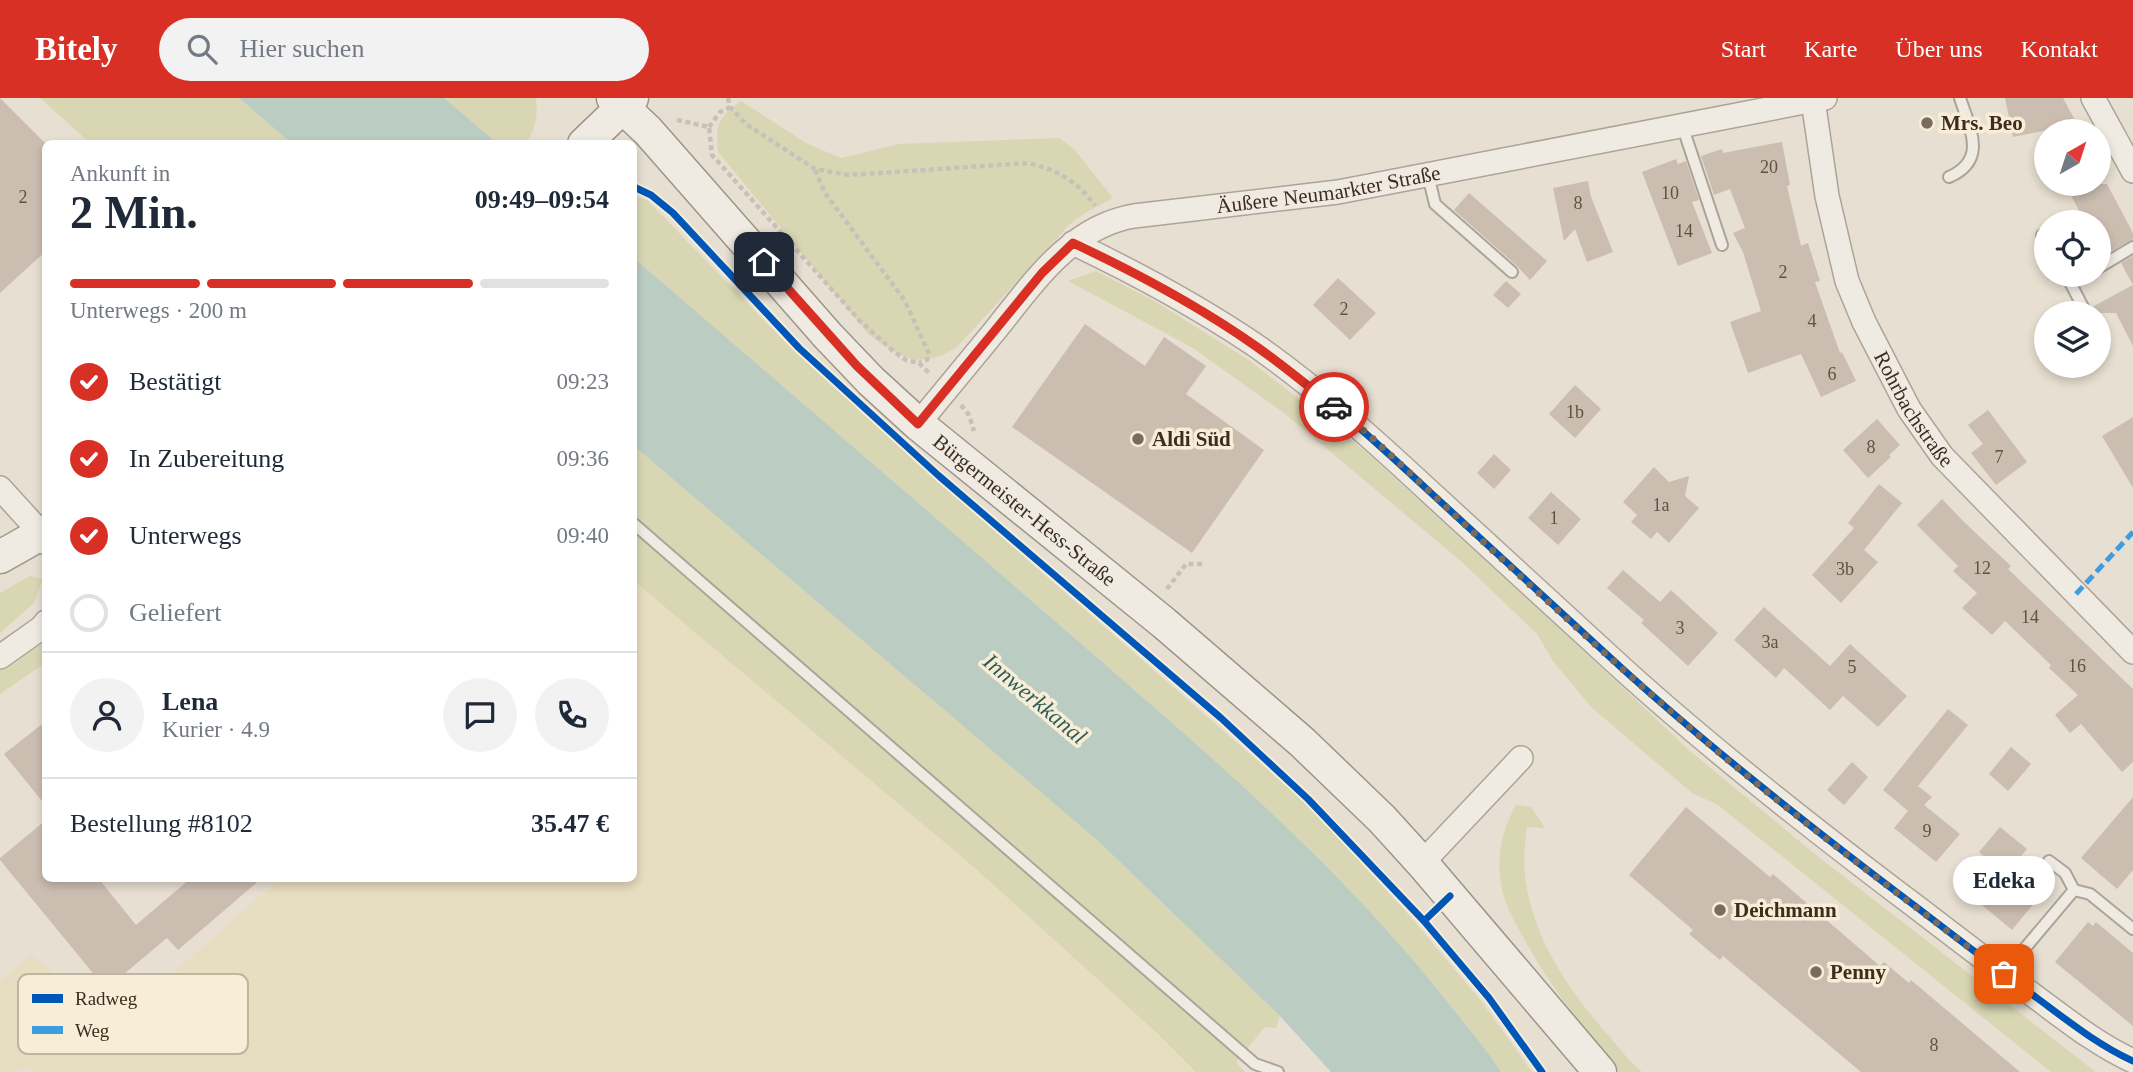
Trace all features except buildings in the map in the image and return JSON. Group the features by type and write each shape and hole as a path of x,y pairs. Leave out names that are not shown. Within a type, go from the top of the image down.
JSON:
{"main road":[{"path":"588,140 622,101"},
{"name":"Bürgermeister-Hess-Straße","path":"622,101 828,336 871,381 918,424 1224,674 1302,742 1382,819 1600,1072"},
{"path":"0,556 42,537"}],"street":[{"path":"2093,98 2133,171"},
{"name":"Äußere Neumarkter Straße","path":"918,424 1042,273 1073,243 1106,223 1134,216 1338,192 1819,99"},
{"name":"Rohrbachstraße","path":"1819,99 1827,196 1847,281 1875,346 1909,409 1942,456 2133,652"},
{"path":"1073,243 1157,285 1258,347 1368,434 1626,672 1717,751 2004,974 2081,1031 2133,1061"},
{"path":"0,488 42,534"},
{"path":"0,657 42,627"},
{"path":"1422,863 1521,758"}],"lane":[{"path":"1949,177 1960,173 1971,161 1974,149 1961,98"},
{"path":"1682,125 1722,245"},
{"path":"1428,175 1434,204 1512,272"},
{"path":"2111,260 2133,247"},
{"path":"637,527 1258,1068 1278,1072"},
{"path":"2049,861 2066,873 2074,890"},
{"path":"2004,974 2074,890"},
{"path":"2074,890 2090,894 2133,929"}],"path":[{"path":"728,98 730,107 746,124 815,170 849,175 1028,163 1050,167 1069,178 1089,197 1106,223"},
{"path":"730,107 720,112 709,127 712,155 860,321 906,360 919,363 946,390 969,415 979,440"},
{"path":"667,117 709,127"},
{"path":"815,170 825,193 905,301 929,354 927,360 919,363"},
{"path":"1164,592 1186,564 1205,564"}],"shaded area":[{"path":"40,98 239,98 288,140 87,140"},
{"path":"444,98 536,98 534,128 527,140 493,140"},
{"path":"741,101 806,143 841,158 899,144 1059,138 1074,149 1113,198 1070,224 957,347 932,358 912,359 869,335 718,152 717,135 720,122 727,112"},
{"path":"637,196 648,201 790,347 926,471 1306,803 1408,914 1482,1002 1532,1072 1501,1072 1415,962 1373,915 1241,784 637,261"},
{"path":"1096,271 1158,303 1250,361 1364,450 1690,751 1820,858 2096,1072 2051,1072 1718,805 1692,793 1591,707 1553,661 1537,634 1462,562 1284,413 1193,348 1068,281"},
{"path":"637,449 1097,840 1280,1016 1276,1028 1265,1027 1236,1062 1245,1072 1196,1072 1159,1035 976,869 637,584"},
{"path":"30,576 42,579 34,603 0,633 0,593"},
{"path":"637,584 976,869 1159,1035 1196,1072 35,1072 25,1067 17,1072 0,1072 0,981 31,955 55,974 18,974 18,1054 248,1054 248,974 172,974 277,882 637,882"},
{"path":"42,644 42,665 0,694 0,670"},
{"path":"1516,805 1531,807 1545,828 1527,827 1524,857 1529,899 1544,942 1580,1001 1642,1072 1618,1072 1548,979 1510,913 1501,886 1499,868 1505,831"}],"water":[{"path":"239,98 444,98 493,140 288,140"},
{"name":"Innwerkkanal","path":"637,261 1241,784 1373,915 1415,962 1501,1072 1331,1072 1280,1016 1097,840 637,449"}],"marked path":[{"path":"2076,594 2133,532"}],"cycle path":[{"path":"637,188 651,195 673,213 799,348 939,476 1221,718 1308,799 1424,921 1450,896"},
{"path":"1073,243 1143,278 1211,317 1301,379 1389,454 1625,671 1732,763 2007,976 2084,1032 2133,1061"},
{"path":"1424,921 1489,998 1542,1072"}],"way so far":[{"path":"1334,407 1368,434 1626,672 1717,751 2004,974"}],"place":[{"name":"Mrs. Beo","path":"1927,123"},
{"name":"Aldi Süd","path":"1138,439"},
{"name":"Deichmann","path":"1720,910"},
{"name":"Penny","path":"1816,972"},
{"name":"Edeka","path":"2004,974"}],"route":[{"path":"764,262 828,336 871,381 918,424 1042,273 1073,243 1157,285 1211,317 1258,347 1334,407"}]}
